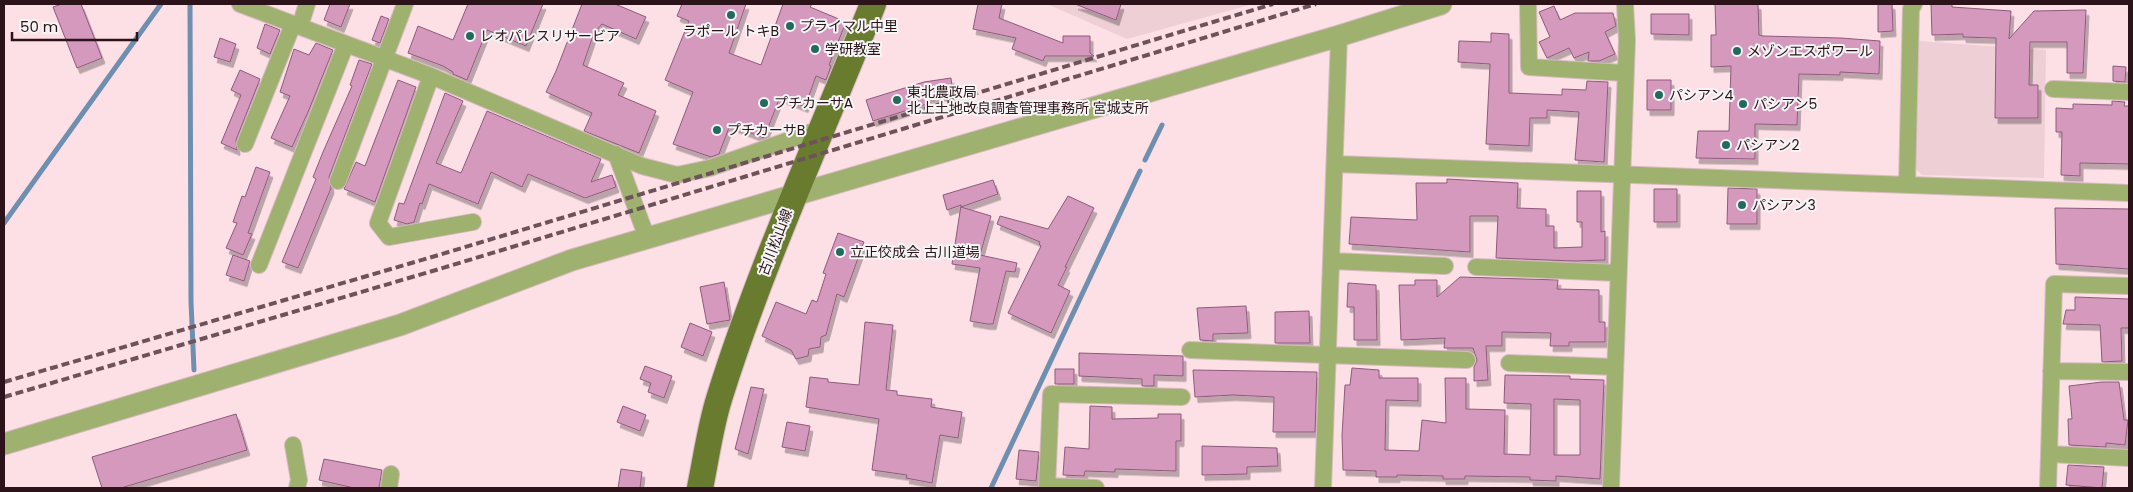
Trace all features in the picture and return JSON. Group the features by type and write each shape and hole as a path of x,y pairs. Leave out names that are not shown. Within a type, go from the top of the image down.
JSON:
{"main road":[{"name":"古川松山線","path":"700,488 718,401 770,251 792,196 823,128 873,4"}],"street":[{"path":"240,4 431,76 642,166 677,175 710,168 823,128"},
{"path":"244,144 307,4"},
{"path":"338,181 405,4"},
{"path":"4,444 400,325 572,260 1339,36 1442,4"},
{"path":"1528,4 1529,67 1624,72"},
{"path":"1611,488 1624,72 1627,40 1625,4"},
{"path":"1907,184 1911,9 1914,4"},
{"path":"1323,488 1336,164 1339,36"},
{"path":"259,264 346,44"},
{"path":"431,76 378,223 389,237 473,222"},
{"path":"2053,89 2129,92"},
{"path":"616,154 647,238"},
{"path":"1336,164 2129,193"},
{"path":"1332,261 1445,266"},
{"path":"1476,267 1618,273"},
{"path":"2048,488 2054,284 2129,286"},
{"path":"1190,350 1467,360"},
{"path":"1509,363 1615,367"},
{"path":"2051,371 2129,372"},
{"path":"1096,488 1047,487 1051,394 1182,397"},
{"path":"293,445 298,480 297,488"},
{"path":"2049,454 2129,458"}],"shaded area":[{"path":"1047,4 1253,4 1127,39"},
{"path":"1919,41 2046,50 2044,178 1922,175 1913,166"}],"building":[{"path":"62,4 81,4 102,58 77,68 53,7"},
{"path":"330,4 350,4 341,27 324,20"},
{"path":"468,4 543,4 526,46 487,30 467,80 453,74 453,72 443,66 408,53 418,26 453,40"},
{"path":"582,4 615,4 646,17 636,39 602,24 594,33 583,65 624,83 618,95 656,111 639,153 584,131 592,113 546,92"},
{"path":"682,4 746,4 729,53 761,65 783,4 812,4 810,7 846,22 829,65 831,66 826,80 816,76 805,107 780,97 764,138 730,125 719,154 711,157 673,144 693,92 665,80 689,21 677,16"},
{"path":"978,4 1002,4 999,18 1063,43 1063,36 1090,36 1090,53 1094,56 1045,56 1043,61 1012,49 1016,38 973,29"},
{"path":"1075,4 1121,4 1116,20"},
{"path":"1715,4 1758,4 1759,35 1763,36 1880,41 1879,74 1840,72 1840,75 1799,74 1797,125 1755,124 1755,159 1696,158 1698,131 1729,131 1731,66 1711,67 1711,35 1716,35"},
{"path":"1878,4 1892,4 1893,31 1878,32"},
{"path":"1931,4 1952,4 1952,7 2011,11 2009,39 2034,11 2086,10 2083,73 2067,73 2067,42 2030,42 2029,85 2038,85 2038,118 1995,118 1996,38 1963,37 1963,34 1932,35"},
{"path":"1554,6 1560,20 1575,13 1613,13 1616,26 1605,32 1615,54 1599,61 1588,61 1589,52 1574,58 1569,48 1547,58 1539,42 1550,37 1539,12"},
{"path":"1651,14 1689,14 1689,35 1651,34"},
{"path":"381,16 389,19 380,43 372,40"},
{"path":"265,24 280,30 270,54 257,48"},
{"path":"1491,33 1509,34 1509,93 1562,95 1562,89 1586,90 1587,81 1608,82 1604,162 1575,160 1579,112 1547,110 1547,118 1530,118 1529,146 1486,144 1490,64 1458,62 1459,41 1491,42"},
{"path":"220,38 236,44 230,62 214,57"},
{"path":"316,43 333,50 292,147 271,138 290,96 280,92 294,49 309,55"},
{"path":"359,60 372,64 329,177 331,188 298,268 282,262 316,179 313,177 352,86 350,85"},
{"path":"2113,66 2126,67 2125,82 2113,81"},
{"path":"240,70 260,79 236,140 237,150 221,143 241,95 231,90"},
{"path":"951,78 953,94 926,98 927,104 873,121 866,100 924,82"},
{"path":"398,80 416,87 375,202 344,189 356,162 365,166"},
{"name":"パシアン4","path":"1647,80 1671,80 1671,110 1647,110"},
{"path":"445,93 463,101 436,163 461,173 487,111 601,159 591,182 612,175 616,187 585,198 528,174 522,187 491,172 478,204 429,184 414,222 407,224 394,220 399,203 404,204"},
{"path":"2112,101 2125,102 2124,106 2129,106 2129,164 2080,163 2080,176 2061,175 2062,132 2056,132 2056,108 2073,109 2073,104 2112,105"},
{"path":"256,167 270,172 248,233 252,234 243,255 226,248 237,223 233,222 242,196 245,197"},
{"path":"1447,179 1518,183 1517,208 1546,209 1546,226 1554,226 1554,248 1582,247 1582,222 1577,222 1577,191 1601,191 1601,232 1605,231 1605,260 1574,261 1496,258 1498,216 1470,216 1470,252 1349,244 1351,217 1417,220 1416,183 1447,183"},
{"path":"993,180 998,194 961,207 991,216 980,255 1017,263 1015,272 1006,271 993,324 987,324 970,321 980,268 952,264 961,205 947,210 943,195"},
{"name":"パシアン3","path":"1728,188 1757,189 1757,224 1727,224"},
{"path":"1654,189 1677,189 1677,222 1654,222"},
{"path":"1068,196 1094,208 1058,285 1070,291 1051,333 1008,313 1041,246 1040,242 997,224 1000,216 1048,229"},
{"path":"2055,208 2129,209 2129,269 2056,264"},
{"path":"838,233 864,242 844,297 837,294 826,335 821,337 820,347 809,349 808,356 796,359 791,350 762,336 776,302 806,314 812,300 817,302 826,274 823,273"},
{"path":"233,255 250,261 244,281 226,275"},
{"path":"1460,277 1558,280 1557,289 1599,290 1599,322 1605,322 1605,342 1569,342 1569,346 1550,346 1551,333 1502,332 1502,346 1486,346 1488,380 1474,381 1474,367 1477,360 1473,348 1444,348 1445,338 1401,340 1399,285 1415,285 1415,280 1437,280 1437,297"},
{"path":"724,282 730,320 707,324 700,287"},
{"path":"1348,283 1376,285 1377,340 1354,340 1354,307 1347,307"},
{"path":"2075,297 2129,299 2129,328 2121,328 2122,361 2102,362 2100,325 2063,324 2066,310 2075,310"},
{"path":"1246,306 1248,333 1213,334 1213,341 1200,340 1197,308"},
{"path":"1309,311 1310,343 1275,343 1275,312"},
{"path":"865,322 893,325 886,390 897,391 897,395 932,399 931,407 962,412 958,438 940,435 932,483 906,478 907,475 872,470 879,419 806,407 810,377 828,379 828,382 859,385"},
{"path":"690,323 712,332 703,356 681,347"},
{"path":"1079,353 1183,356 1183,376 1154,375 1154,386 1142,386 1142,379 1079,376"},
{"path":"645,366 672,376 664,398 648,392 651,383 640,379"},
{"path":"1352,368 1379,370 1379,378 1418,378 1418,401 1386,400 1385,450 1419,451 1422,420 1446,423 1445,378 1466,378 1466,409 1505,410 1504,454 1530,455 1531,404 1504,403 1505,375 1570,376 1570,379 1604,380 1600,479 1556,476 1556,481 1530,480 1530,477 1465,476 1465,479 1443,479 1443,476 1397,475 1397,477 1376,477 1376,471 1343,470 1342,435 1345,385 1350,385","holes":["1554,399 1580,400 1580,455 1554,455"]},
{"path":"1055,369 1074,369 1074,384 1055,384"},
{"path":"1193,370 1317,372 1315,432 1273,432 1274,397 1233,395 1195,397"},
{"path":"2119,382 2124,420 2128,420 2125,445 2106,443 2106,447 2069,445 2068,419 2072,419 2069,386"},
{"path":"751,387 764,389 748,454 735,449"},
{"path":"623,406 646,415 640,431 617,422"},
{"path":"1090,406 1112,407 1112,419 1158,418 1158,414 1181,414 1181,441 1176,441 1176,471 1115,469 1115,472 1085,471 1084,476 1063,475 1065,447 1089,449"},
{"path":"236,414 247,450 121,488 102,488 92,457"},
{"path":"787,422 810,426 805,451 782,447"},
{"path":"1202,446 1277,448 1278,466 1247,467 1247,474 1202,475"},
{"path":"1019,450 1039,452 1036,481 1016,479"},
{"path":"324,459 382,470 379,488 354,488 319,480"},
{"path":"2068,465 2104,467 2102,488 2066,485"},
{"path":"621,469 642,472 640,488 618,488"}],"waterway":[{"path":"4,223 161,4"},
{"path":"190,4 191,302 194,370"},
{"path":"1145,160 1162,125"},
{"path":"991,488 1140,171"}],"railway":[{"path":"4,382 432,257 1273,4"},
{"path":"4,397 436,270 1316,4"}],"place":[{"name":"ラポール トキB","path":"731,15"},
{"name":"プライマル中里","path":"790,26"},
{"name":"レオパレスリサービア","path":"470,36"},
{"name":"学研教室","path":"815,49"},
{"name":"メゾンエスポワール","path":"1737,51"},
{"name":"パシアン4","path":"1659,95"},
{"name":"東北農政局 北上土地改良調査管理事務所 宮城支所","path":"897,100"},
{"name":"プチカーサA","path":"764,103"},
{"name":"パシアン5","path":"1743,104"},
{"name":"プチカーサB","path":"717,130"},
{"name":"パシアン2","path":"1726,145"},
{"name":"パシアン3","path":"1742,205"},
{"name":"立正佼成会 古川道場","path":"840,252"}]}
